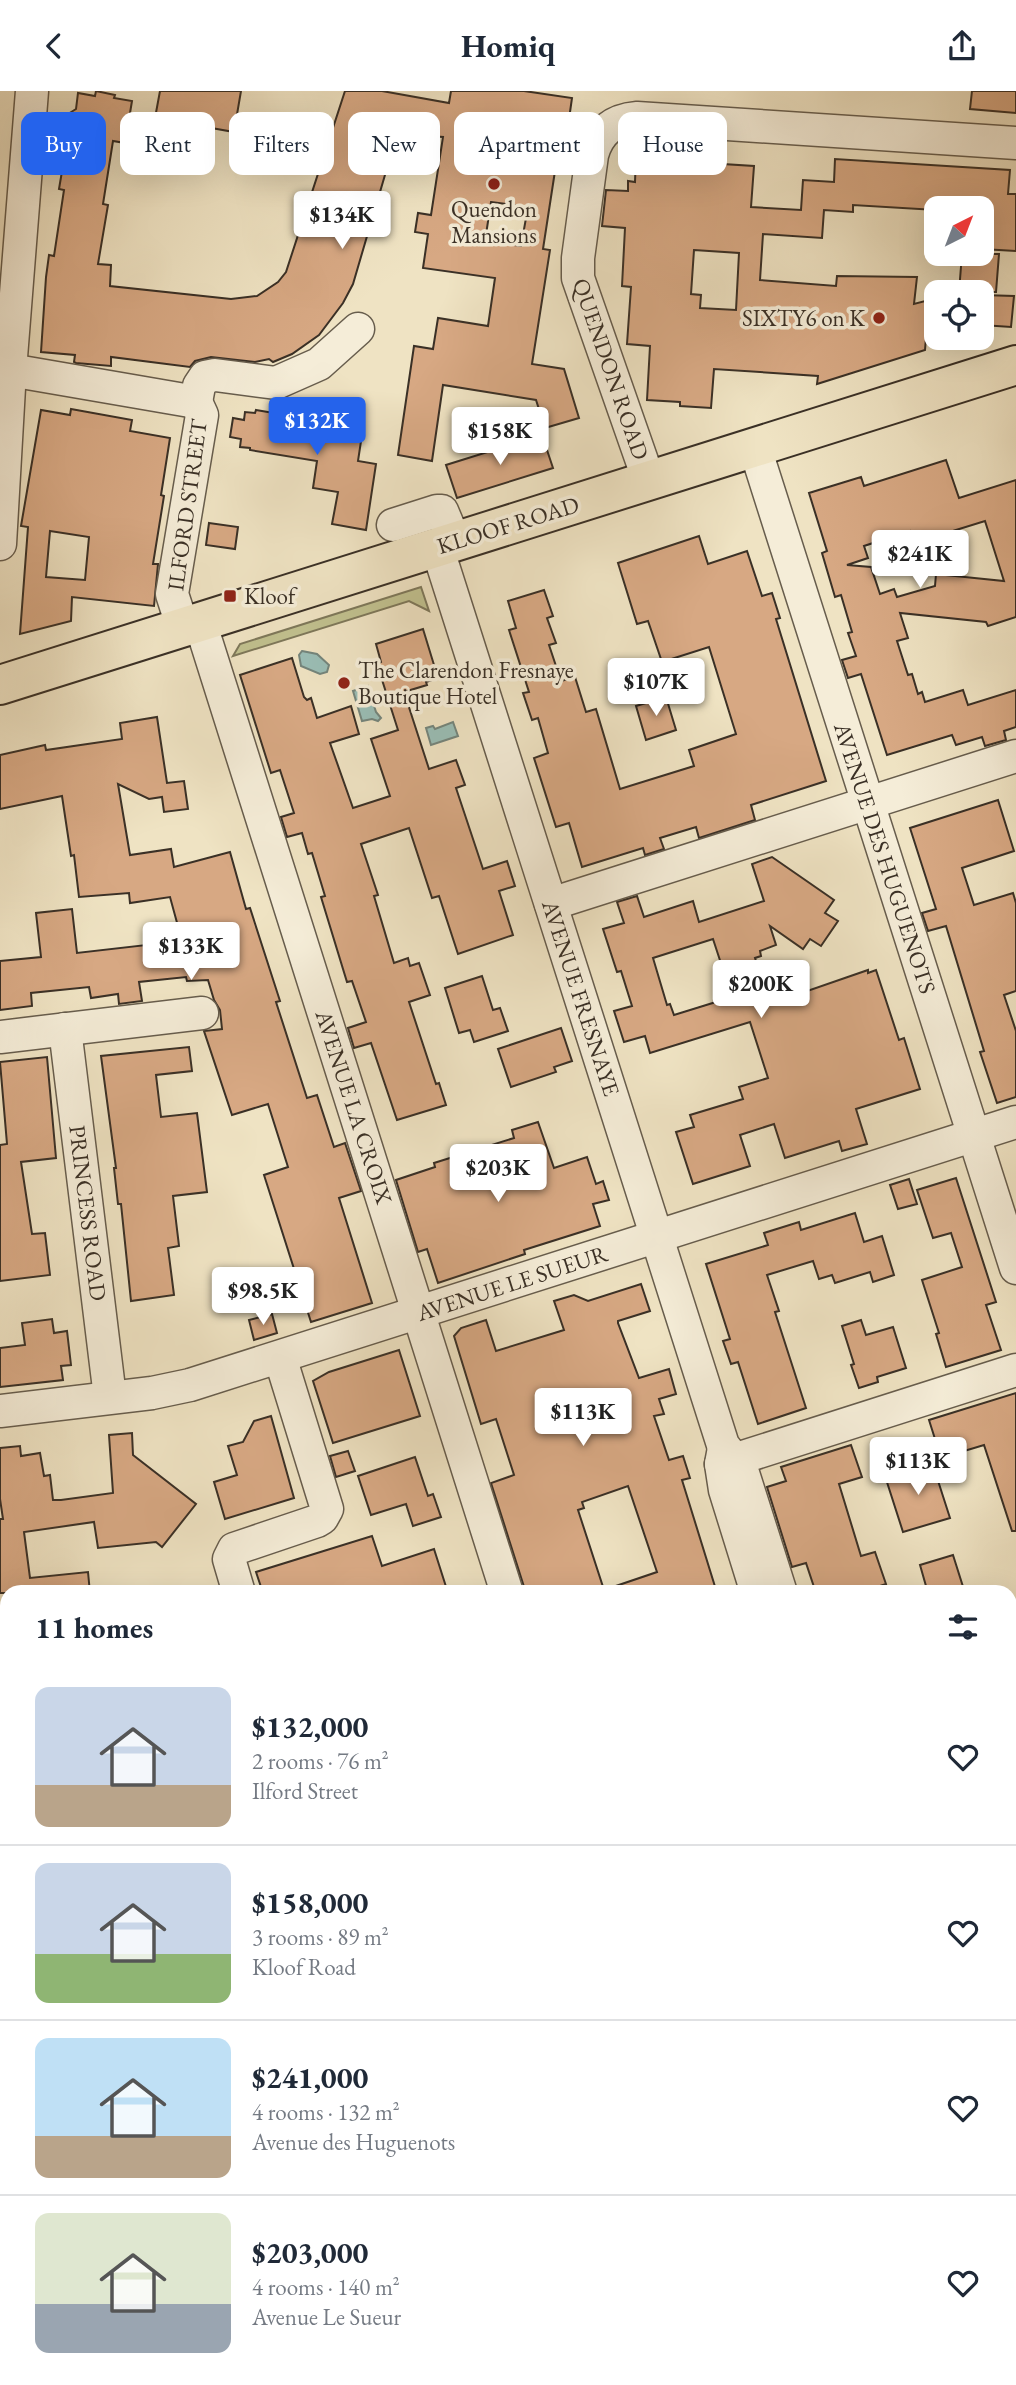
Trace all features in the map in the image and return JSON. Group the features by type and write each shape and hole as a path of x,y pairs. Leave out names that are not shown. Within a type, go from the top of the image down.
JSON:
{"main road":[{"name":"KLOOF ROAD","path":"0,685 1016,365"}],"street":[{"path":"0,544 10,370 14,135 32,91"},
{"name":"QUENDON ROAD","path":"649,481 578,278 578,258 592,155 595,143 603,132 624,119 637,118 1016,143"},
{"path":"196,402 199,386 205,377 215,375 276,383 319,364 358,329"},
{"name":"ILFORD STREET","path":"10,370 196,402 202,415 172,594 192,625"},
{"name":"AVENUE DES HUGUENOTS","path":"755,448 1016,1268"},
{"name":"AVENUE FRESNAYE","path":"393,525 442,511 446,545 551,904 727,1457 746,1482 778,1585"},
{"name":"AVENUE LA CROIX","path":"192,625 419,1313 504,1585"},
{"path":"551,904 1016,756"},
{"path":"0,1037 202,1013"},
{"name":"PRINCESS ROAD","path":"65,1029 110,1397"},
{"name":"AVENUE LE SUEUR","path":"0,1411 180,1387 1016,1122"},
{"path":"237,1585 229,1559 234,1549 317,1521 327,1509 280,1357"},
{"path":"727,1457 1016,1370"},
{"name":"AVENUE FRESNAYE","path":"727,1457 725,1490 755,1585"}],"green space":[{"path":"421,587 429,611 409,601 233,656 240,644"}],"water":[{"path":"302,651 317,654 329,665 327,672 320,674 301,666 299,655"},
{"path":"368,686 376,712 381,718 378,721 362,721 353,691"},
{"path":"453,722 458,736 431,745 426,728 433,726 435,729"}],"building":[{"path":"96,91 132,101 130,112 120,112 120,142 113,141 103,204 108,205 98,264 111,265 110,286 231,299 257,296 278,282 286,272 318,175 334,175 334,125 345,91 382,91 449,103 451,91 524,91 572,98 570,112 454,112 454,175 554,175 543,249 550,250 532,364 564,369 579,418 545,428 536,400 443,385 432,461 398,455 414,346 433,349 438,318 488,326 495,278 423,268 428,234 415,232 418,213 431,215 437,175 440,175 443,137 440,137 440,112 348,112 348,175 385,175 353,284 343,303 319,335 292,354 273,362 269,359 255,362 211,357 195,361 190,367 111,357 111,366 76,363 75,355 41,352 49,255 54,256 64,190 59,189 61,175 106,175 106,112 71,112 76,109 78,93 95,96","holes":["491,202 528,207 521,246 485,241"]},
{"path":"160,91 241,91 237,112 229,112 229,131 215,129 215,112 156,112"},
{"path":"972,91 1016,91 1016,113 970,109"},
{"path":"835,159 1010,170 1008,194 1016,194 1016,251 994,250 994,196 924,196 924,209 853,205 853,212 824,210 822,238 763,234 760,280 836,286 837,276 917,277 914,304 924,301 925,350 817,384 818,376 714,369 711,408 680,406 680,402 647,400 650,346 627,344 631,287 622,286 625,228 602,226 606,190 628,191 628,181 635,182 635,175 727,175 727,164 754,166 751,207 801,210 803,180 834,182","holes":["694,250 739,253 736,310 700,308 701,295 691,294"]},
{"path":"994,254 999,254 996,292 994,280 960,280 961,266 994,266"},
{"path":"994,295 1014,296 1011,327 994,326"},
{"path":"71,409 132,420 130,431 170,438 153,564 158,564 154,606 72,597 71,621 20,634 28,527 21,526 41,410 70,415","holes":["50,531 89,537 85,580 46,577"]},
{"path":"256,410 363,428 358,461 376,464 366,530 332,524 338,492 313,488 317,461 250,450 240,447 241,439 230,437 233,418 244,420 245,412 255,413"},
{"path":"542,435 553,468 457,498 446,465"},
{"path":"946,460 959,498 1016,480 1016,617 988,626 986,622 900,613 908,638 897,641 908,675 912,674 918,694 922,692 925,702 963,690 968,705 1016,690 1016,727 1004,731 1006,740 985,746 982,737 956,745 952,735 887,755 861,674 848,678 842,660 856,656 848,633 852,632 841,595 835,597 822,553 827,551 809,493 861,477 864,486","holes":["985,521 1004,581 936,574 935,586 897,597 894,589 880,594 871,567 847,565 868,558 864,546 910,531 914,543"]},
{"path":"209,523 238,527 235,549 206,545"},
{"path":"699,536 708,564 747,551 762,596 772,593 780,618 776,619 826,781 751,805 755,820 699,838 696,827 660,838 664,849 645,855 643,848 582,867 569,823 556,827 534,758 548,753 538,718 532,720 523,693 529,692 509,630 516,628 508,601 544,590 553,616 547,618 556,643 549,645 561,681 575,677 586,712 596,709 620,789 694,766 689,750 736,734 709,647 662,662 648,621 637,624 618,563"},
{"path":"423,629 438,678 426,682 427,685 404,692 429,769 456,760 465,785 456,788 483,869 507,861 515,886 499,891 513,935 458,954 439,896 432,898 409,828 361,844 378,895 374,896 394,963 408,958 410,966 419,963 430,995 409,1002 436,1084 439,1083 446,1105 397,1120 371,1043 354,1048 348,1028 366,1022 352,981 347,982 321,897 325,896 312,853 308,854 302,833 287,837 281,817 294,813 280,770 271,773 240,675 292,658 304,697 307,700 311,698 317,718 351,706 359,734 330,743 353,808 390,796 371,739 398,730 377,664 381,662 376,644"},
{"path":"666,697 676,730 646,740 636,706"},
{"path":"157,717 167,783 184,781 188,809 164,812 162,797 149,799 118,784 130,855 171,849 174,867 230,852 246,909 250,908 280,1001 276,1002 307,1098 317,1095 334,1147 345,1143 361,1191 339,1198 372,1303 311,1322 264,1175 288,1167 268,1104 232,1115 204,1031 222,1029 220,1010 208,980 187,981 186,977 139,982 142,1001 119,1004 118,994 91,998 89,987 31,993 32,1006 0,1010 0,961 41,957 36,913 72,909 77,953 182,941 170,897 130,903 129,893 79,897 62,796 0,809 0,755 45,745 46,750 122,739 120,723"},
{"path":"998,800 1014,851 962,868 974,905 1013,893 1016,903 1016,991 1004,995 1016,1031 1016,1097 997,1103 980,1052 984,1051 946,926 928,931 922,913 936,909 910,828"},
{"path":"772,857 834,900 825,913 838,921 821,946 810,939 803,949 770,926 776,945 760,951 761,956 755,958 768,998 792,990 793,996 868,970 868,973 876,970 899,1040 904,1038 920,1089 856,1109 867,1144 842,1151 839,1141 785,1158 774,1124 740,1135 750,1166 693,1184 676,1132 694,1127 690,1115 743,1099 739,1087 768,1078 750,1022 650,1053 645,1036 624,1042 614,1011 632,1006 603,929 624,923 617,902 637,896 644,917 693,901 699,922 764,901 752,864","holes":["713,939 732,997 674,1015 670,1004 667,1005 653,958"]},
{"path":"482,976 493,1010 500,1008 508,1031 474,1042 470,1030 459,1033 445,988"},
{"path":"561,1028 572,1061 554,1067 556,1072 511,1087 498,1049"},
{"path":"189,1047 192,1071 156,1075 161,1117 197,1113 207,1192 173,1196 179,1246 168,1248 174,1295 131,1301 101,1056"},
{"path":"47,1057 56,1158 21,1162 32,1234 45,1233 50,1275 0,1281 0,1145 7,1144 0,1062"},
{"path":"538,1122 554,1168 587,1157 596,1184 603,1181 609,1200 593,1204 600,1226 524,1250 525,1254 438,1283 427,1249 418,1252 396,1180 435,1167 434,1163 514,1138 512,1130"},
{"path":"956,1178 996,1302 986,1305 1001,1350 946,1367 936,1334 939,1333 922,1280 962,1267 951,1233 933,1238 917,1190"},
{"path":"909,1179 917,1204 898,1209 890,1185"},
{"path":"855,1213 864,1242 882,1236 894,1275 873,1282 870,1272 835,1283 832,1275 819,1279 813,1261 767,1275 779,1311 775,1312 806,1408 758,1424 738,1362 731,1364 723,1341 730,1339 706,1264 768,1245 764,1233 799,1222 801,1230"},
{"path":"641,1284 650,1311 618,1323 639,1378 669,1369 676,1394 659,1399 664,1414 654,1416 669,1460 683,1456 690,1478 682,1480 715,1585 619,1585 657,1572 628,1486 582,1502 584,1508 578,1510 602,1585 523,1585 491,1483 514,1475 496,1419 481,1424 454,1336 461,1328 486,1320 496,1351 564,1330 554,1301 574,1295 588,1301"},
{"path":"272,1314 277,1333 254,1340 249,1320"},
{"path":"52,1319 54,1333 67,1331 71,1365 61,1366 63,1380 0,1387 0,1348 25,1345 22,1323"},
{"path":"861,1320 866,1335 893,1327 906,1368 877,1377 878,1382 859,1388 842,1326"},
{"path":"399,1350 420,1416 333,1443 313,1381 329,1372"},
{"path":"1016,1393 1016,1531 1012,1531 984,1445 941,1458 929,1420"},
{"path":"271,1416 294,1498 225,1519 214,1482 237,1475 228,1446 243,1442 254,1421"},
{"path":"132,1433 133,1455 196,1504 162,1547 156,1542 98,1548 94,1522 24,1532 30,1578 88,1572 89,1585 0,1585 0,1519 3,1519 0,1499 0,1448 20,1446 21,1456 40,1453 44,1476 50,1475 53,1500 61,1500 113,1493 109,1435"},
{"path":"851,1445 862,1477 839,1484 861,1556 875,1552 886,1584 813,1585 806,1563 792,1567 767,1487 786,1481 781,1467"},
{"path":"348,1451 355,1471 336,1477 330,1456"},
{"path":"415,1457 428,1496 433,1494 441,1517 413,1526 406,1504 371,1515 358,1476"},
{"path":"932,1462 950,1518 903,1532 885,1476"},
{"path":"372,1536 382,1566 434,1549 445,1585 260,1585 256,1572"},
{"path":"953,1555 962,1585 926,1585 920,1565"}],"place":[{"name":"Quendon Mansions","path":"494,184"},
{"name":"SIXTY6 on K","path":"879,318"},
{"name":"Kloof","path":"230,596"},
{"name":"The Clarendon Fresnaye Boutique Hotel","path":"344,683"}]}
